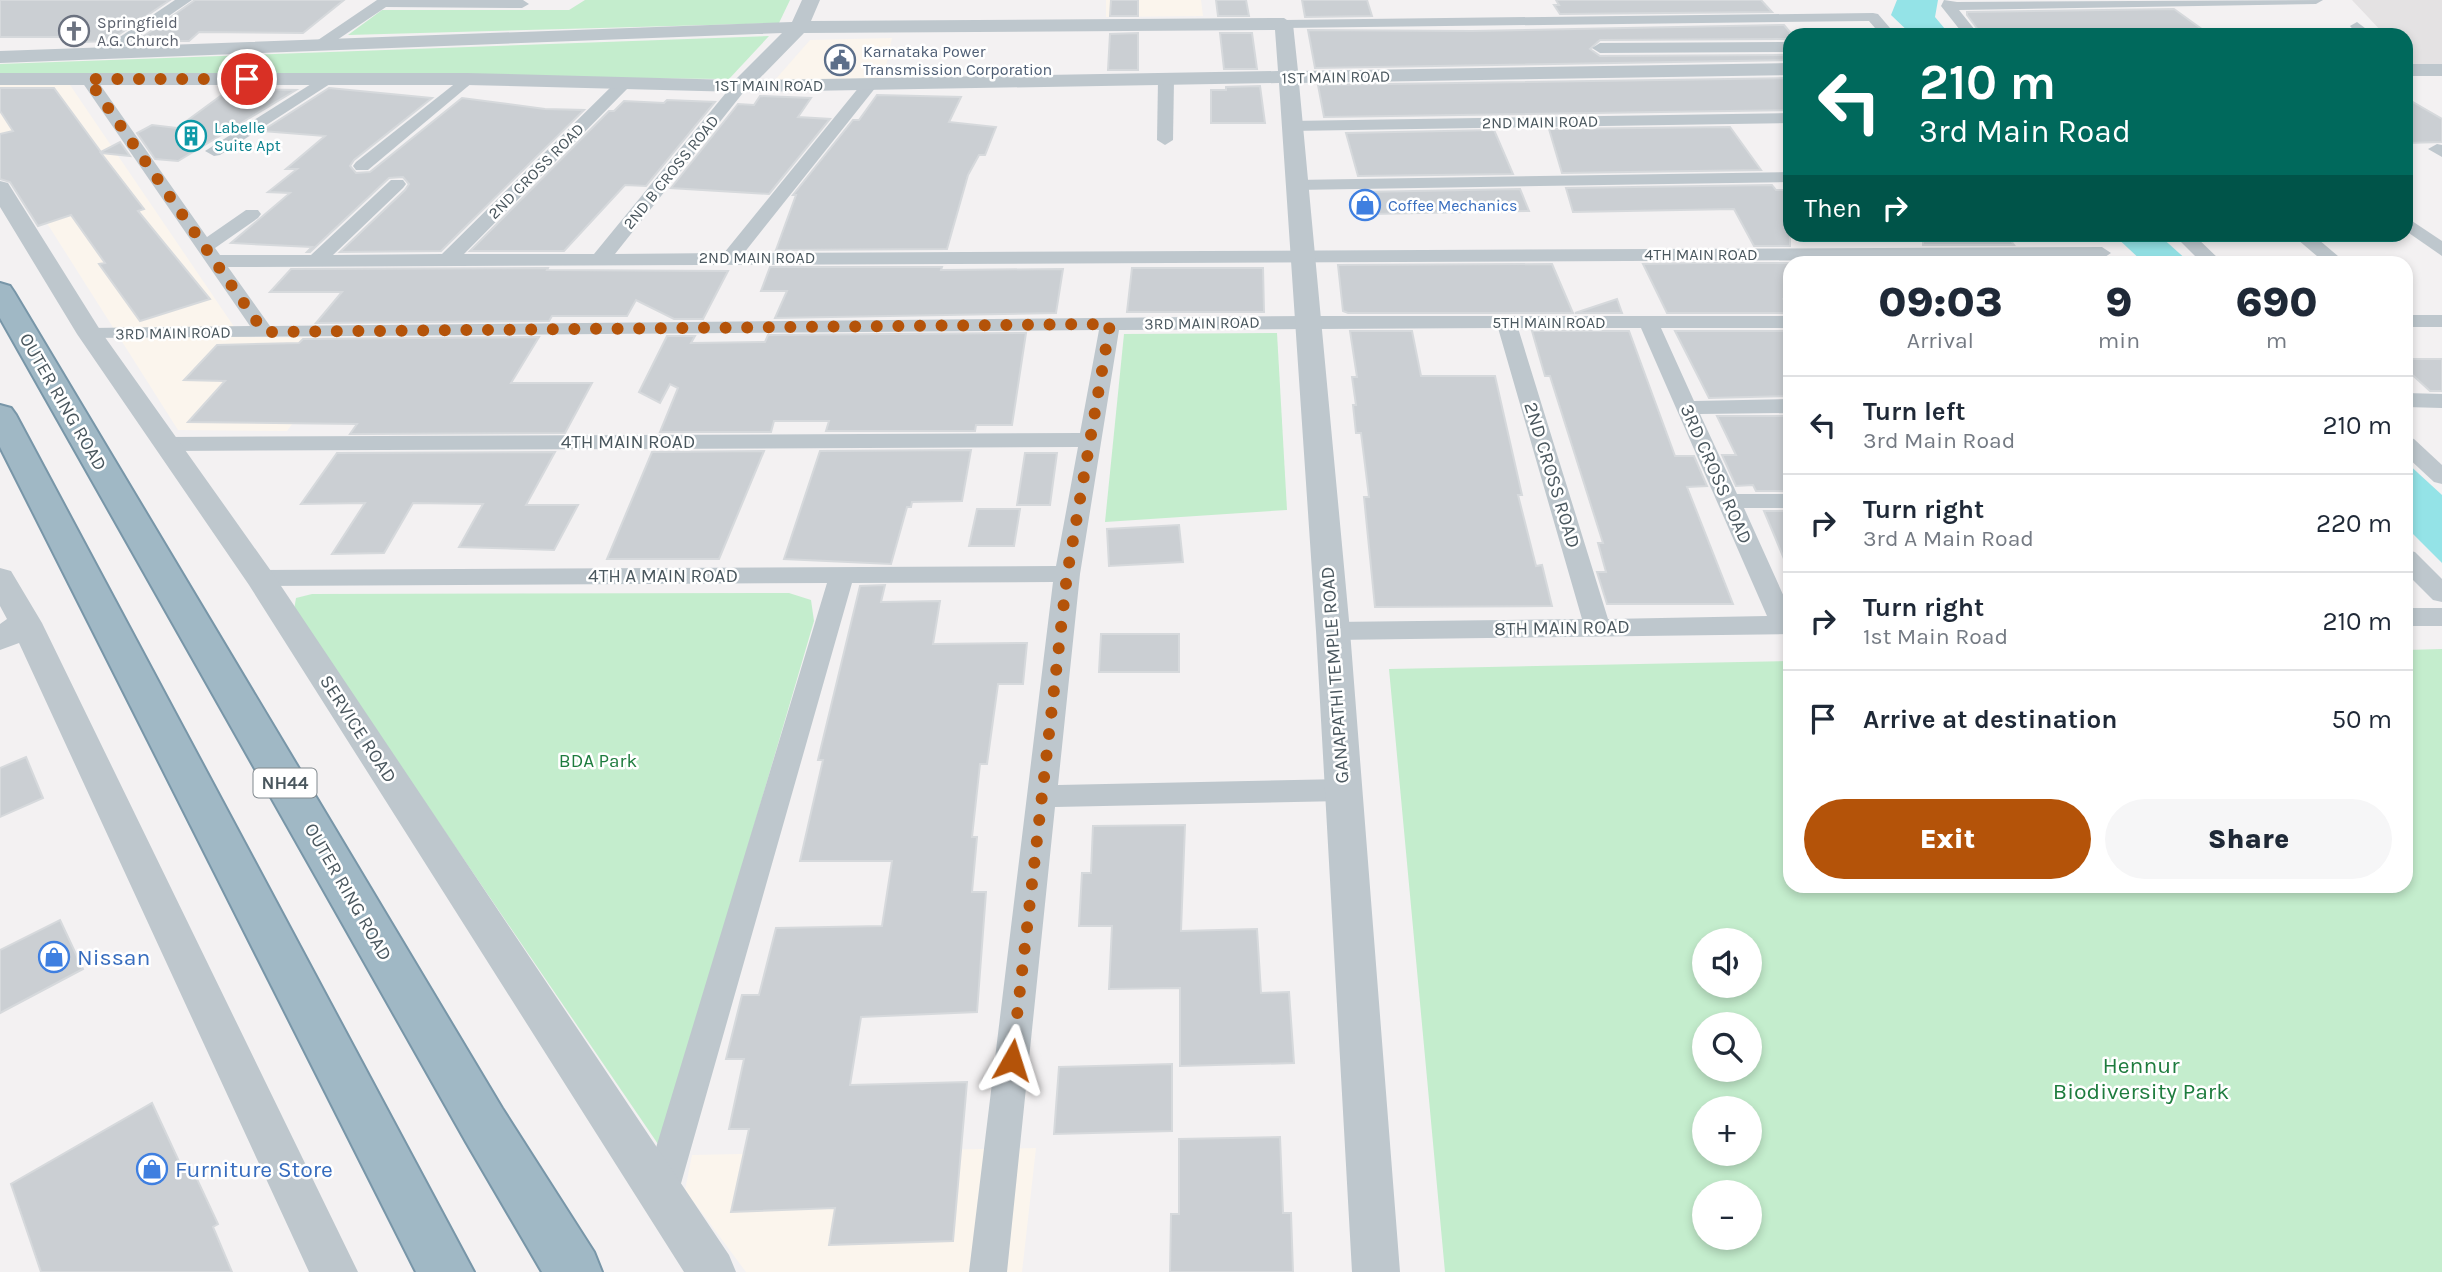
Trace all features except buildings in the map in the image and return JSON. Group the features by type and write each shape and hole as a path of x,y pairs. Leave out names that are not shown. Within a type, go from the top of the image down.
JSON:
{"highway":[{"name":"OUTER RING ROAD","path":"0,292 470,1101 574,1272"},
{"path":"0,415 446,1272"}],"street":[{"path":"107,52 185,0"},
{"path":"740,86 799,27 811,0"},
{"path":"1950,3 2316,0"},
{"path":"1873,16 1880,1"},
{"path":"323,43 384,2 522,4"},
{"path":"1950,3 1967,28"},
{"path":"0,57 799,27 1873,16"},
{"path":"1873,16 1883,28"},
{"name":"GANAPATHI TEMPLE ROAD","path":"1284,24 1286,78 1333,631 1376,1272"},
{"path":"1600,48 1783,47"},
{"name":"1ST MAIN ROAD","path":"0,79 467,79 740,86 1783,69"},
{"path":"2413,70 2442,71"},
{"path":"88,79 264,332"},
{"path":"214,152 327,79"},
{"path":"362,166 467,79"},
{"path":"1165,139 1166,80"},
{"name":"2ND CROSS ROAD","path":"448,259 624,83"},
{"path":"731,257 870,84"},
{"name":"2ND B CROSS ROAD","path":"601,258 740,86"},
{"name":"2ND MAIN ROAD","path":"1290,126 1783,118"},
{"path":"1295,185 1783,177"},
{"path":"318,259 397,184"},
{"name":"SERVICE ROAD","path":"0,188 90,334 260,578 712,1272"},
{"path":"209,254 252,214"},
{"path":"2413,227 2442,250"},
{"path":"2092,242 2105,256"},
{"path":"2191,242 2206,256"},
{"path":"2310,242 2328,256"},
{"name":"2ND MAIN ROAD","path":"209,254 318,259 1301,255"},
{"name":"4TH MAIN ROAD","path":"1301,255 1783,257"},
{"name":"5TH MAIN ROAD","path":"1307,322 1783,321"},
{"path":"2413,321 2442,321"},
{"name":"3RD MAIN ROAD","path":"90,334 1307,322"},
{"name":"2ND CROSS ROAD","path":"1506,322 1598,628"},
{"name":"3RD CROSS ROAD","path":"1648,322 1783,616"},
{"path":"988,1272 1067,575 1110,324"},
{"path":"2413,400 2442,401"},
{"path":"1686,408 1783,406"},
{"name":"4TH MAIN ROAD","path":"167,444 1090,440"},
{"path":"2413,450 2442,477"},
{"path":"1729,501 1783,501"},
{"path":"2413,565 2442,594"},
{"path":"660,1194 842,575"},
{"name":"4TH A MAIN ROAD","path":"260,578 1067,575"},
{"path":"0,578 13,631 334,1272"},
{"path":"2413,617 2442,617"},
{"name":"8TH MAIN ROAD","path":"1333,631 1783,625"},
{"path":"1042,796 1343,790"}],"shaded area":[{"path":"1106,0 1201,0 1203,16 1106,17"},
{"path":"2352,0 2442,0 2442,66 2413,65 2413,28 2378,28"},
{"name":"Karnataka Power Transmission Corporation","path":"892,38 883,80 774,81 810,40"},
{"path":"0,84 70,85 241,337 355,338 287,431 178,430 0,149"},
{"path":"1036,1148 1022,1272 746,1272 685,1190 692,1155"}],"green space":[{"path":"585,0 790,0 779,23 348,35 382,10 569,10"},
{"path":"769,36 729,79 0,73 0,64"},
{"path":"1277,333 1287,510 1105,522 1124,334"},
{"name":"BDA Park","path":"789,593 811,600 814,621 660,1147 294,610 296,598 312,594"},
{"name":"Hennur Biodiversity Park","path":"2442,649 2442,1272 1445,1272 1389,669 1783,661 1783,893 2413,893 2413,650"}],"water":[{"path":"1897,0 1938,0 1935,17 1944,28 1905,28 1891,15"},
{"path":"2122,242 2167,242 2182,256 2137,256"},
{"path":"2413,468 2442,495 2442,563 2413,534"}],"place":[{"name":"Springfield A.G. Church","path":"74,31"},
{"name":"Karnataka Power Transmission Corporation","path":"840,60"},
{"name":"Labelle Suite Apt","path":"191,136"},
{"name":"Coffee Mechanics","path":"1365,205"},
{"name":"Nissan","path":"54,957"},
{"name":"Furniture Store","path":"152,1169"}],"route":[{"path":"247,79 88,79 264,332 1110,324 1067,575 1012,1060"}]}
